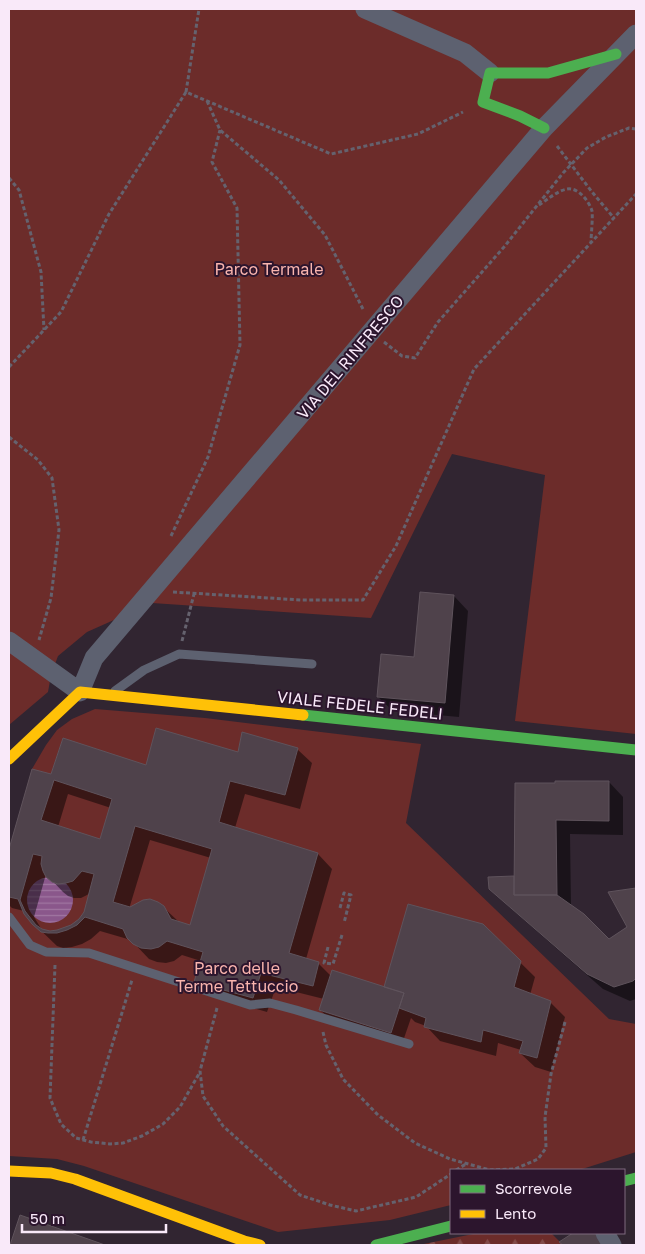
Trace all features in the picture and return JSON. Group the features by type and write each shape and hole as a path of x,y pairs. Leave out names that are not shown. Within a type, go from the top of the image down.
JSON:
{"street":[{"path":"365,9 465,53 490,73 548,73 616,54"},
{"name":"VIA DEL RINFRESCO","path":"80,692 94,658 540,134 636,34"},
{"path":"490,73 484,102 520,116 540,134"},
{"path":"9,641 80,692 9,759"},
{"name":"VIALE FEDELE FEDELI","path":"80,692 636,750"},
{"path":"9,1171 51,1174 75,1179 249,1244"},
{"path":"376,1245 450,1226"},
{"path":"606,1234 612,1245"}],"lane":[{"path":"109,695 144,670 179,654 312,664"},
{"path":"9,917 30,945 46,952 89,953 250,1005 270,1003 409,1044"}],"path":[{"path":"9,367 61,312 109,214 186,92 199,9"},
{"path":"186,92 331,154 418,134 484,102"},
{"path":"207,101 220,130 279,180 326,235 362,305 371,332 402,356 415,358 438,322 504,247 563,173 587,148 629,128 636,129"},
{"path":"169,541 208,457 240,345 238,208 212,162 220,130"},
{"path":"540,134 614,218"},
{"path":"9,178 19,190 41,272 44,330"},
{"path":"536,207 557,193 567,189 576,190 584,197 592,211 591,243"},
{"path":"152,590 301,600 363,600 396,546 474,369 636,194"},
{"path":"9,437 38,460 52,478 59,530 51,598 33,658"},
{"path":"179,654 194,593"},
{"path":"340,908 344,893 351,896 344,923"},
{"path":"328,947 324,963 333,964 342,935"},
{"path":"56,952 50,1098 61,1124 76,1138 82,1140 110,1144 122,1143 142,1136 163,1124 180,1107 200,1072 220,995"},
{"path":"82,1140 136,968"},
{"path":"319,1017 326,1045 343,1079 378,1115 415,1142 450,1159 486,1169"},
{"path":"515,1169 538,1159 546,1148 545,1117 551,1074 565,1022"},
{"path":"200,1072 203,1096 223,1126 300,1195 330,1205 356,1210 416,1197 450,1175"},
{"path":"458,1169 466,1164"}],"green space":[{"name":"Parco Termale","path":"9,9 636,9 636,734 515,721 545,475 452,454 371,618 152,603 87,632 58,656 51,675 48,692 9,725"},
{"name":"Parco delle Terme Tettuccio","path":"95,709 205,718 421,744 406,823 609,1019 636,1024 636,1152 582,1169 450,1169 450,1205 390,1220 278,1232 84,1166 57,1159 9,1156 9,852 32,769 57,730 72,719"},
{"path":"473,1234 552,1234 563,1245 419,1245"}],"shaded area":[{"path":"50,877 63,881 69,887 73,900 69,913 63,919 50,923 37,919 31,913 27,900 31,887 37,881"}],"building":[{"path":"420,592 454,595 445,703 377,697 381,654 414,657"},
{"path":"156,728 238,752 242,732 298,748 285,795 230,781 219,822 318,853 289,953 319,962 313,986 261,973 253,998 194,982 203,952 167,941 159,947 151,949 141,948 127,938 123,929 85,917 77,925 67,930 57,933 41,932 24,914 18,899 9,897 9,849 32,769 51,774 63,738 146,765","holes":["54,780 112,799 100,839 41,820","135,826 212,849 190,925 171,919 164,906 150,899 143,900 130,907 113,902","33,854 42,856 41,864 46,877 58,884 73,881 82,871 94,874 84,912 71,925 57,930 50,931 36,925 25,911 20,900"]},
{"path":"555,781 609,781 609,821 556,820 557,895 514,895 515,783 555,783"},
{"path":"514,876 514,895 557,895 584,914 609,939 627,927 608,892 636,888 636,978 633,981 614,987 587,974 489,889 488,877"},
{"path":"408,904 483,924 521,961 514,987 551,1001 537,1058 519,1053 523,1041 483,1030 481,1042 424,1027 426,1018 399,1008 404,993 384,987"},
{"path":"332,970 404,993 391,1033 319,1010"},
{"path":"20,1215 105,1245 10,1245"},
{"path":"571,1234 600,1234 606,1245 563,1245 559,1242"}],"traffic: fast":[{"path":"544,128 520,116 483,102 490,73 548,73 616,54"},
{"path":"303,715 636,750"},
{"path":"625,1181 636,1178"},
{"path":"376,1245 450,1226"}],"traffic: slow":[{"path":"9,759 80,692 303,715"},
{"path":"9,1171 51,1173 75,1179 244,1241 260,1245"}]}
